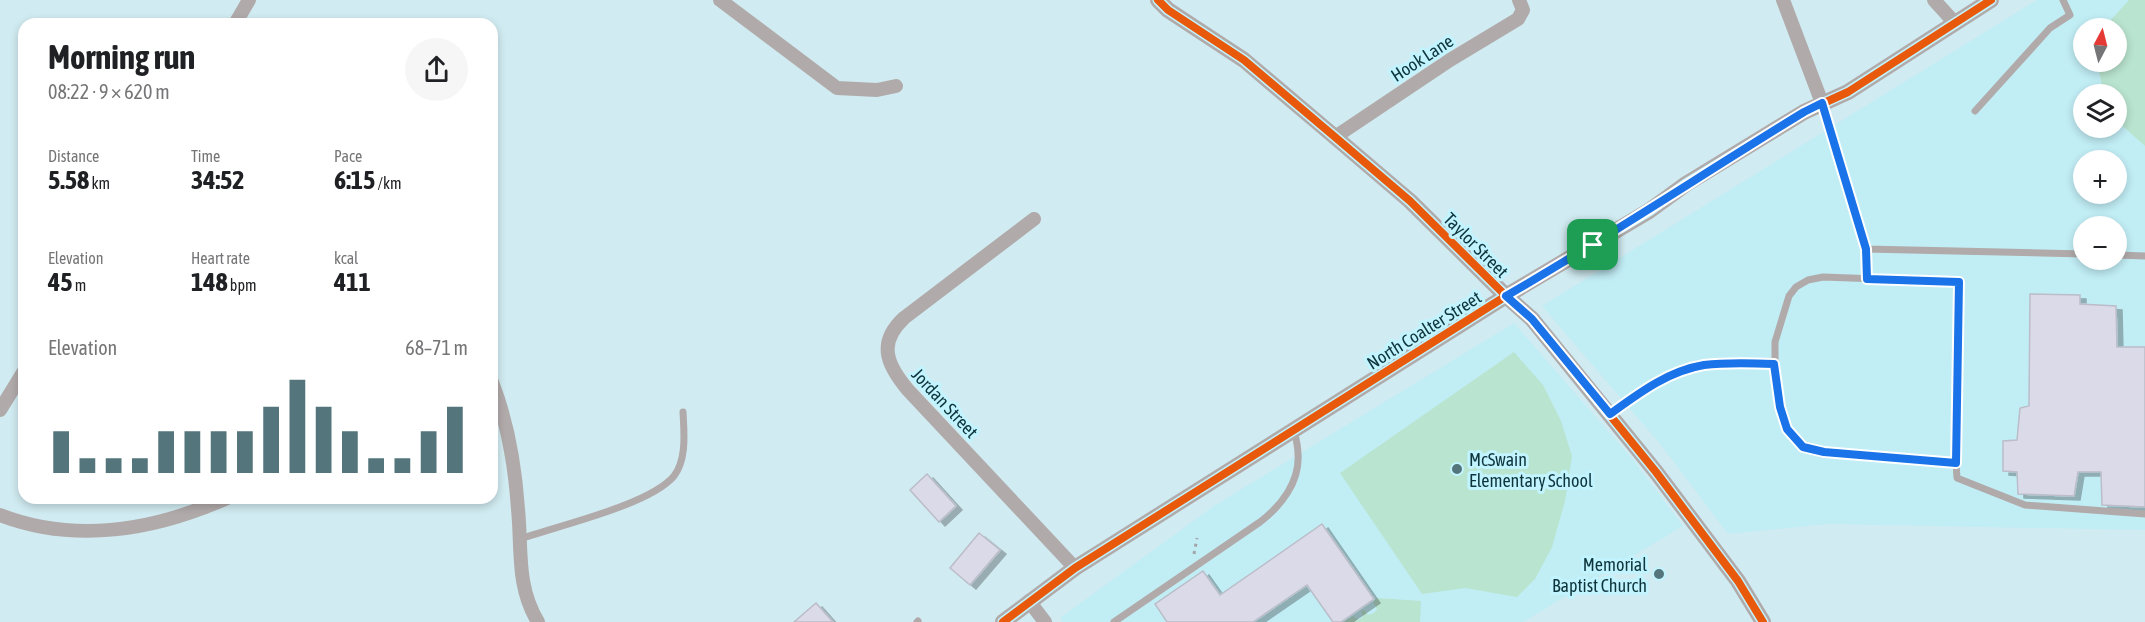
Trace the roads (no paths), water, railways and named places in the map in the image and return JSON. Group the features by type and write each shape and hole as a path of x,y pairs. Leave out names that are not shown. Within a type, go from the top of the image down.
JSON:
{"street":[{"path":"238,18 249,0"},
{"path":"720,0 837,88 877,90 896,86"},
{"name":"Taylor Street","path":"1158,0 1168,10 1244,60 1335,137 1410,201 1532,319 1656,472 1738,581 1763,622"},
{"path":"1783,0 1822,103"},
{"path":"1934,0 1954,22"},
{"name":"North Coalter Street","path":"1003,622 1075,568 1506,296 1649,211 1686,184 1804,112 1848,92 1991,0"},
{"name":"Hook Lane","path":"1335,137 1450,60 1518,20 1523,13 1521,3"},
{"name":"Jordan Street","path":"1034,219 904,318 891,334 888,354 892,370 908,390 1075,568"},
{"path":"0,410 18,381"},
{"path":"498,401 513,457 522,584 526,599 538,622"},
{"path":"0,515 50,530 105,531 159,522 212,504"},
{"path":"1029,601 1045,622"}],"lane":[{"path":"1975,111 2050,28 2070,15 2063,0"},
{"path":"1822,103 1866,249 1867,279"},
{"path":"1866,249 2073,254"},
{"path":"2127,255 2145,256"},
{"path":"1956,463 1824,452 1803,447 1787,429 1780,407 1774,364 1775,342 1781,318 1789,296 1796,287 1808,280 1822,277 1959,282 1956,463 1958,478 2025,505 2145,514"},
{"path":"1610,414 1646,389 1684,370 1728,363 1774,364"},
{"path":"520,539 619,507 651,494 674,475 684,449 683,412"},
{"path":"1114,622 1260,522 1275,509 1288,491 1296,471 1298,454 1294,430"}],"place":[{"name":"McSwain Elementary School","path":"1457,469"},
{"name":"Memorial Baptist Church","path":"1659,574"}]}
